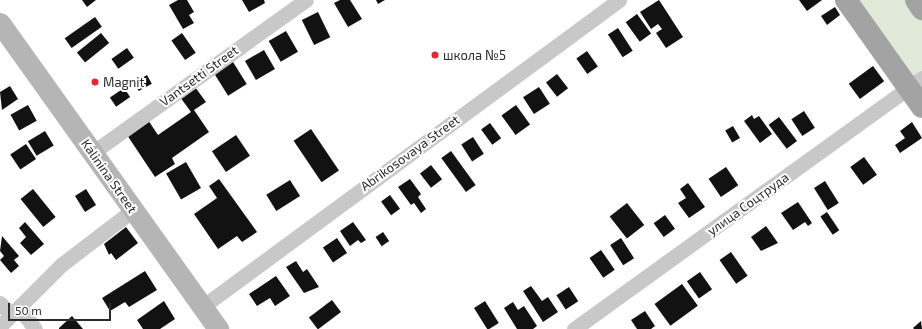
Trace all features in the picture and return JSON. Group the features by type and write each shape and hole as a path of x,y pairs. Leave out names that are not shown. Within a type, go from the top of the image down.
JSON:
{"main road":[{"path":"846,0 915,83 922,107"},
{"path":"916,0 922,9"},
{"name":"Kalinina Street","path":"0,23 218,329"}],"street":[{"name":"Vantsetti Street","path":"92,153 306,0"},
{"name":"Abrikosovaya Street","path":"202,307 619,0"},
{"name":"улица Соцтруда","path":"574,329 915,83"},
{"path":"0,326 61,265 133,210"},
{"path":"0,303 15,311 35,329"}],"green space":[{"path":"845,0 916,0 922,9 922,110"}],"building":[{"path":"82,0 96,0 87,7"},
{"path":"178,0 187,0 194,12 189,15 194,23 183,29 169,5"},
{"path":"242,0 264,0 265,3 249,12"},
{"path":"340,0 350,0 362,19 348,27 334,3"},
{"path":"376,0 385,0 378,4"},
{"path":"659,0 683,37 666,48 656,33 662,29 658,24 651,29 640,12"},
{"path":"799,0 822,0 807,11"},
{"path":"835,7 840,15 827,25 821,16"},
{"path":"318,12 330,37 314,45 302,20"},
{"path":"637,14 651,33 640,42 626,22"},
{"path":"95,17 102,27 72,48 65,38"},
{"path":"618,28 633,51 623,57 608,35"},
{"path":"286,31 298,52 281,62 269,41"},
{"path":"101,33 109,43 85,63 77,53"},
{"path":"182,33 196,53 185,60 171,40"},
{"path":"127,48 134,58 118,69 111,59"},
{"path":"264,50 275,69 256,80 245,61"},
{"path":"587,51 598,67 587,74 576,58"},
{"path":"233,62 247,84 228,96 214,74"},
{"path":"873,66 884,81 860,99 849,84"},
{"path":"557,74 568,88 557,97 546,83"},
{"path":"147,75 152,84 139,91 134,82"},
{"path":"10,86 18,99 2,110 0,92"},
{"path":"195,87 206,102 194,110 209,132 172,158 175,164 155,177 125,132 146,117 158,135 191,112 180,97"},
{"path":"539,87 550,104 534,114 523,97"},
{"path":"124,88 130,97 116,107 110,98"},
{"path":"28,105 37,121 19,130 11,115"},
{"path":"516,105 530,124 516,135 501,116"},
{"path":"804,111 815,128 802,136 791,119"},
{"path":"752,115 754,119 759,116 772,134 760,143 744,121"},
{"path":"779,117 797,141 787,149 769,125"},
{"path":"912,122 922,138 900,153 895,145 905,138 900,131"},
{"path":"490,123 501,138 492,145 481,129"},
{"path":"733,126 740,138 732,143 725,130"},
{"path":"311,129 339,170 322,182 294,141"},
{"path":"45,131 54,146 37,156 28,141"},
{"path":"236,135 250,156 226,172 212,151"},
{"path":"473,137 484,154 472,161 461,145"},
{"path":"26,144 36,159 20,170 10,155"},
{"path":"451,151 476,185 466,192 441,158"},
{"path":"864,157 877,175 863,185 850,167"},
{"path":"186,162 201,188 181,199 166,174"},
{"path":"431,165 442,179 431,188 420,174"},
{"path":"726,167 738,185 721,197 709,179"},
{"path":"219,179 257,232 242,242 237,236 218,249 194,214 217,198 209,186"},
{"path":"410,179 421,194 418,197 426,209 421,213 414,203 411,205 398,187"},
{"path":"290,180 300,196 276,211 266,195"},
{"path":"825,181 839,203 828,210 814,188"},
{"path":"688,183 705,207 689,218 678,203 686,198 680,189"},
{"path":"33,189 56,217 43,227 21,199"},
{"path":"86,189 96,205 85,212 75,196"},
{"path":"390,195 400,209 391,215 381,201"},
{"path":"798,202 812,223 808,226 805,222 793,230 781,213"},
{"path":"627,203 644,225 627,239 610,217"},
{"path":"827,212 839,230 833,235 820,216"},
{"path":"665,215 675,229 664,237 654,223"},
{"path":"25,222 44,244 31,255 20,243 26,237 19,228"},
{"path":"353,222 366,240 361,243 358,240 350,246 340,231"},
{"path":"766,226 778,243 761,251 751,237"},
{"path":"126,227 138,243 116,260 111,253 109,255 104,244"},
{"path":"383,232 389,241 382,246 376,237"},
{"path":"2,236 19,256 14,260 19,266 11,273 0,260 4,256 0,251"},
{"path":"337,238 347,253 333,262 323,248"},
{"path":"621,238 634,258 623,265 610,245"},
{"path":"601,250 615,270 603,278 590,258"},
{"path":"731,252 748,276 736,284 720,260"},
{"path":"296,261 303,272 307,269 319,287 304,293 286,267"},
{"path":"145,271 157,290 129,307 125,302 110,311 102,298"},
{"path":"700,272 712,289 699,298 687,281"},
{"path":"276,276 290,296 275,306 270,298 257,306 249,294"},
{"path":"682,284 698,306 670,326 654,304"},
{"path":"531,286 542,301 548,297 558,312 543,322 523,291"},
{"path":"569,287 578,301 566,309 556,295"},
{"path":"332,300 341,312 318,329 309,317"},
{"path":"164,301 175,319 160,329 143,329 137,320"},
{"path":"485,301 499,323 487,329 474,308"},
{"path":"513,302 518,310 524,306 537,326 533,329 517,329 504,308"},
{"path":"645,311 655,326 651,329 637,329 631,320"},
{"path":"72,316 83,329 59,329 59,328"},
{"path":"921,321 922,329 913,328"}],"place":[{"name":"школа №5","path":"435,55"},
{"name":"Magnit","path":"95,82"}]}
